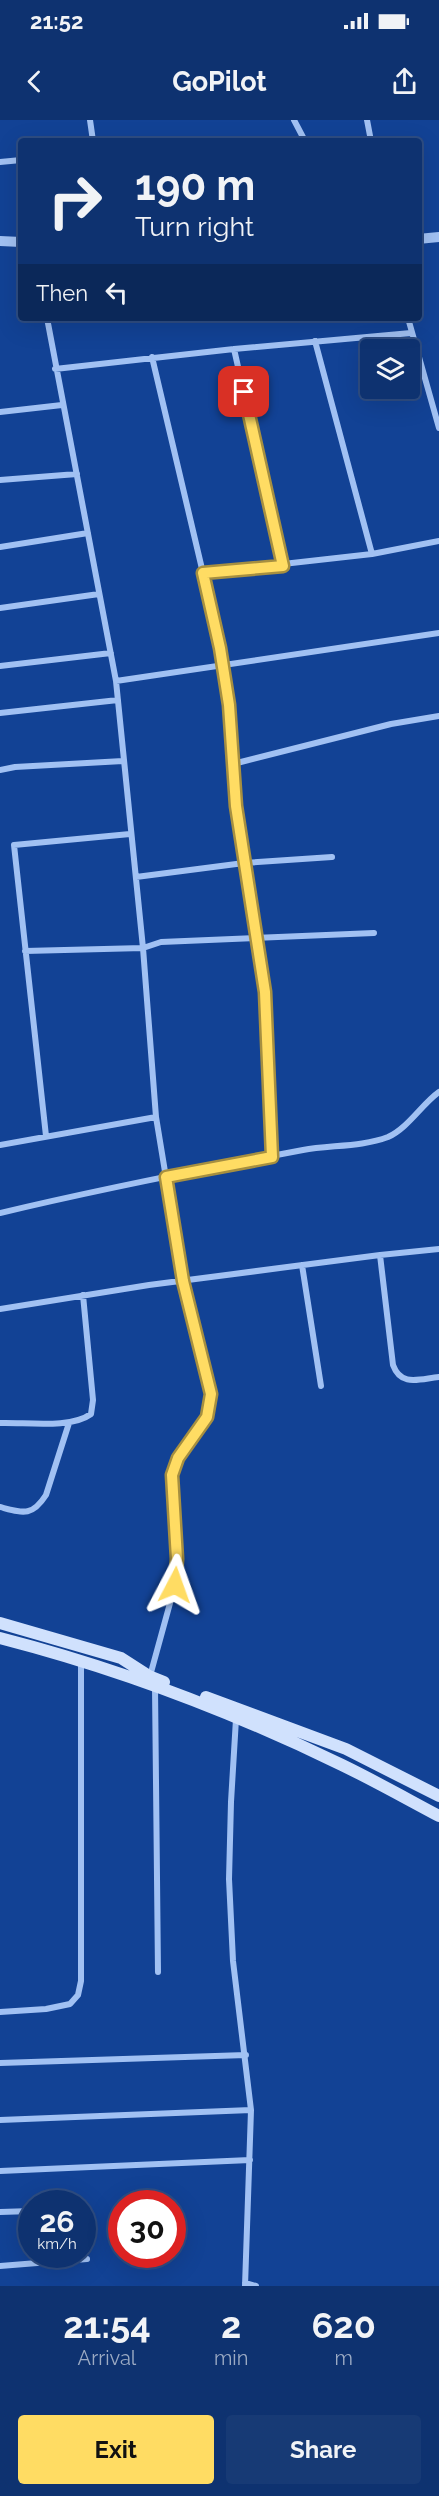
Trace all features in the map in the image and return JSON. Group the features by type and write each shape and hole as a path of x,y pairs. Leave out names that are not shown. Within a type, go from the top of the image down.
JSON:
{"main road":[{"path":"0,1623 121,1658 152,1682 342,1765 439,1816"},
{"path":"0,1638 152,1682 346,1749 439,1796"}],"street":[{"path":"90,120 93,138"},
{"path":"294,120 303,138"},
{"path":"367,120 370,138"},
{"path":"0,162 18,160"},
{"path":"422,239 439,237"},
{"path":"0,241 18,242"},
{"path":"47,321 116,681 136,877 156,1117 183,1281 211,1394 207,1417 178,1458 172,1475 177,1559 175,1585 152,1682 158,1972"},
{"path":"409,321 439,428"},
{"path":"56,369 152,357 411,333"},
{"path":"315,341 372,555"},
{"path":"234,349 283,566"},
{"path":"152,357 203,573 229,705 244,863 265,992 272,1157"},
{"path":"0,412 62,405"},
{"path":"0,480 77,474"},
{"path":"0,547 88,533"},
{"path":"203,573 372,555 439,541"},
{"path":"0,608 99,594"},
{"path":"116,681 222,663 439,633"},
{"path":"0,666 111,653"},
{"path":"0,713 118,699"},
{"path":"233,764 391,724 439,716"},
{"path":"0,770 15,767 123,761"},
{"path":"46,1136 14,845 130,834"},
{"path":"136,877 244,863 332,857"},
{"path":"25,951 142,948 161,942 374,933"},
{"path":"0,1213 69,1196 389,1136 402,1128 429,1099 439,1092"},
{"path":"0,1145 156,1117"},
{"path":"0,1309 183,1281 439,1249"},
{"path":"380,1255 396,1374 410,1380 439,1377"},
{"path":"302,1265 321,1386"},
{"path":"0,1423 69,1423 83,1420 91,1414 93,1408 83,1295"},
{"path":"0,1507 28,1512 35,1510 41,1504 69,1423"},
{"path":"0,2012 46,2009 70,2004 78,1995 81,1981 81,1661"},
{"path":"236,1719 229,1879 233,1961 251,2110 245,2284 256,2286"},
{"path":"0,2063 246,2055"},
{"path":"0,2120 251,2110"},
{"path":"0,2171 250,2160"},
{"path":"0,2212 18,2211"},
{"path":"0,2266 18,2265"}],"route":[{"path":"175,1585 177,1559 172,1475 178,1458 207,1417 211,1394 183,1281 166,1177 272,1157 265,992 236,806 229,705 220,648 203,573 283,566 244,392"}]}
